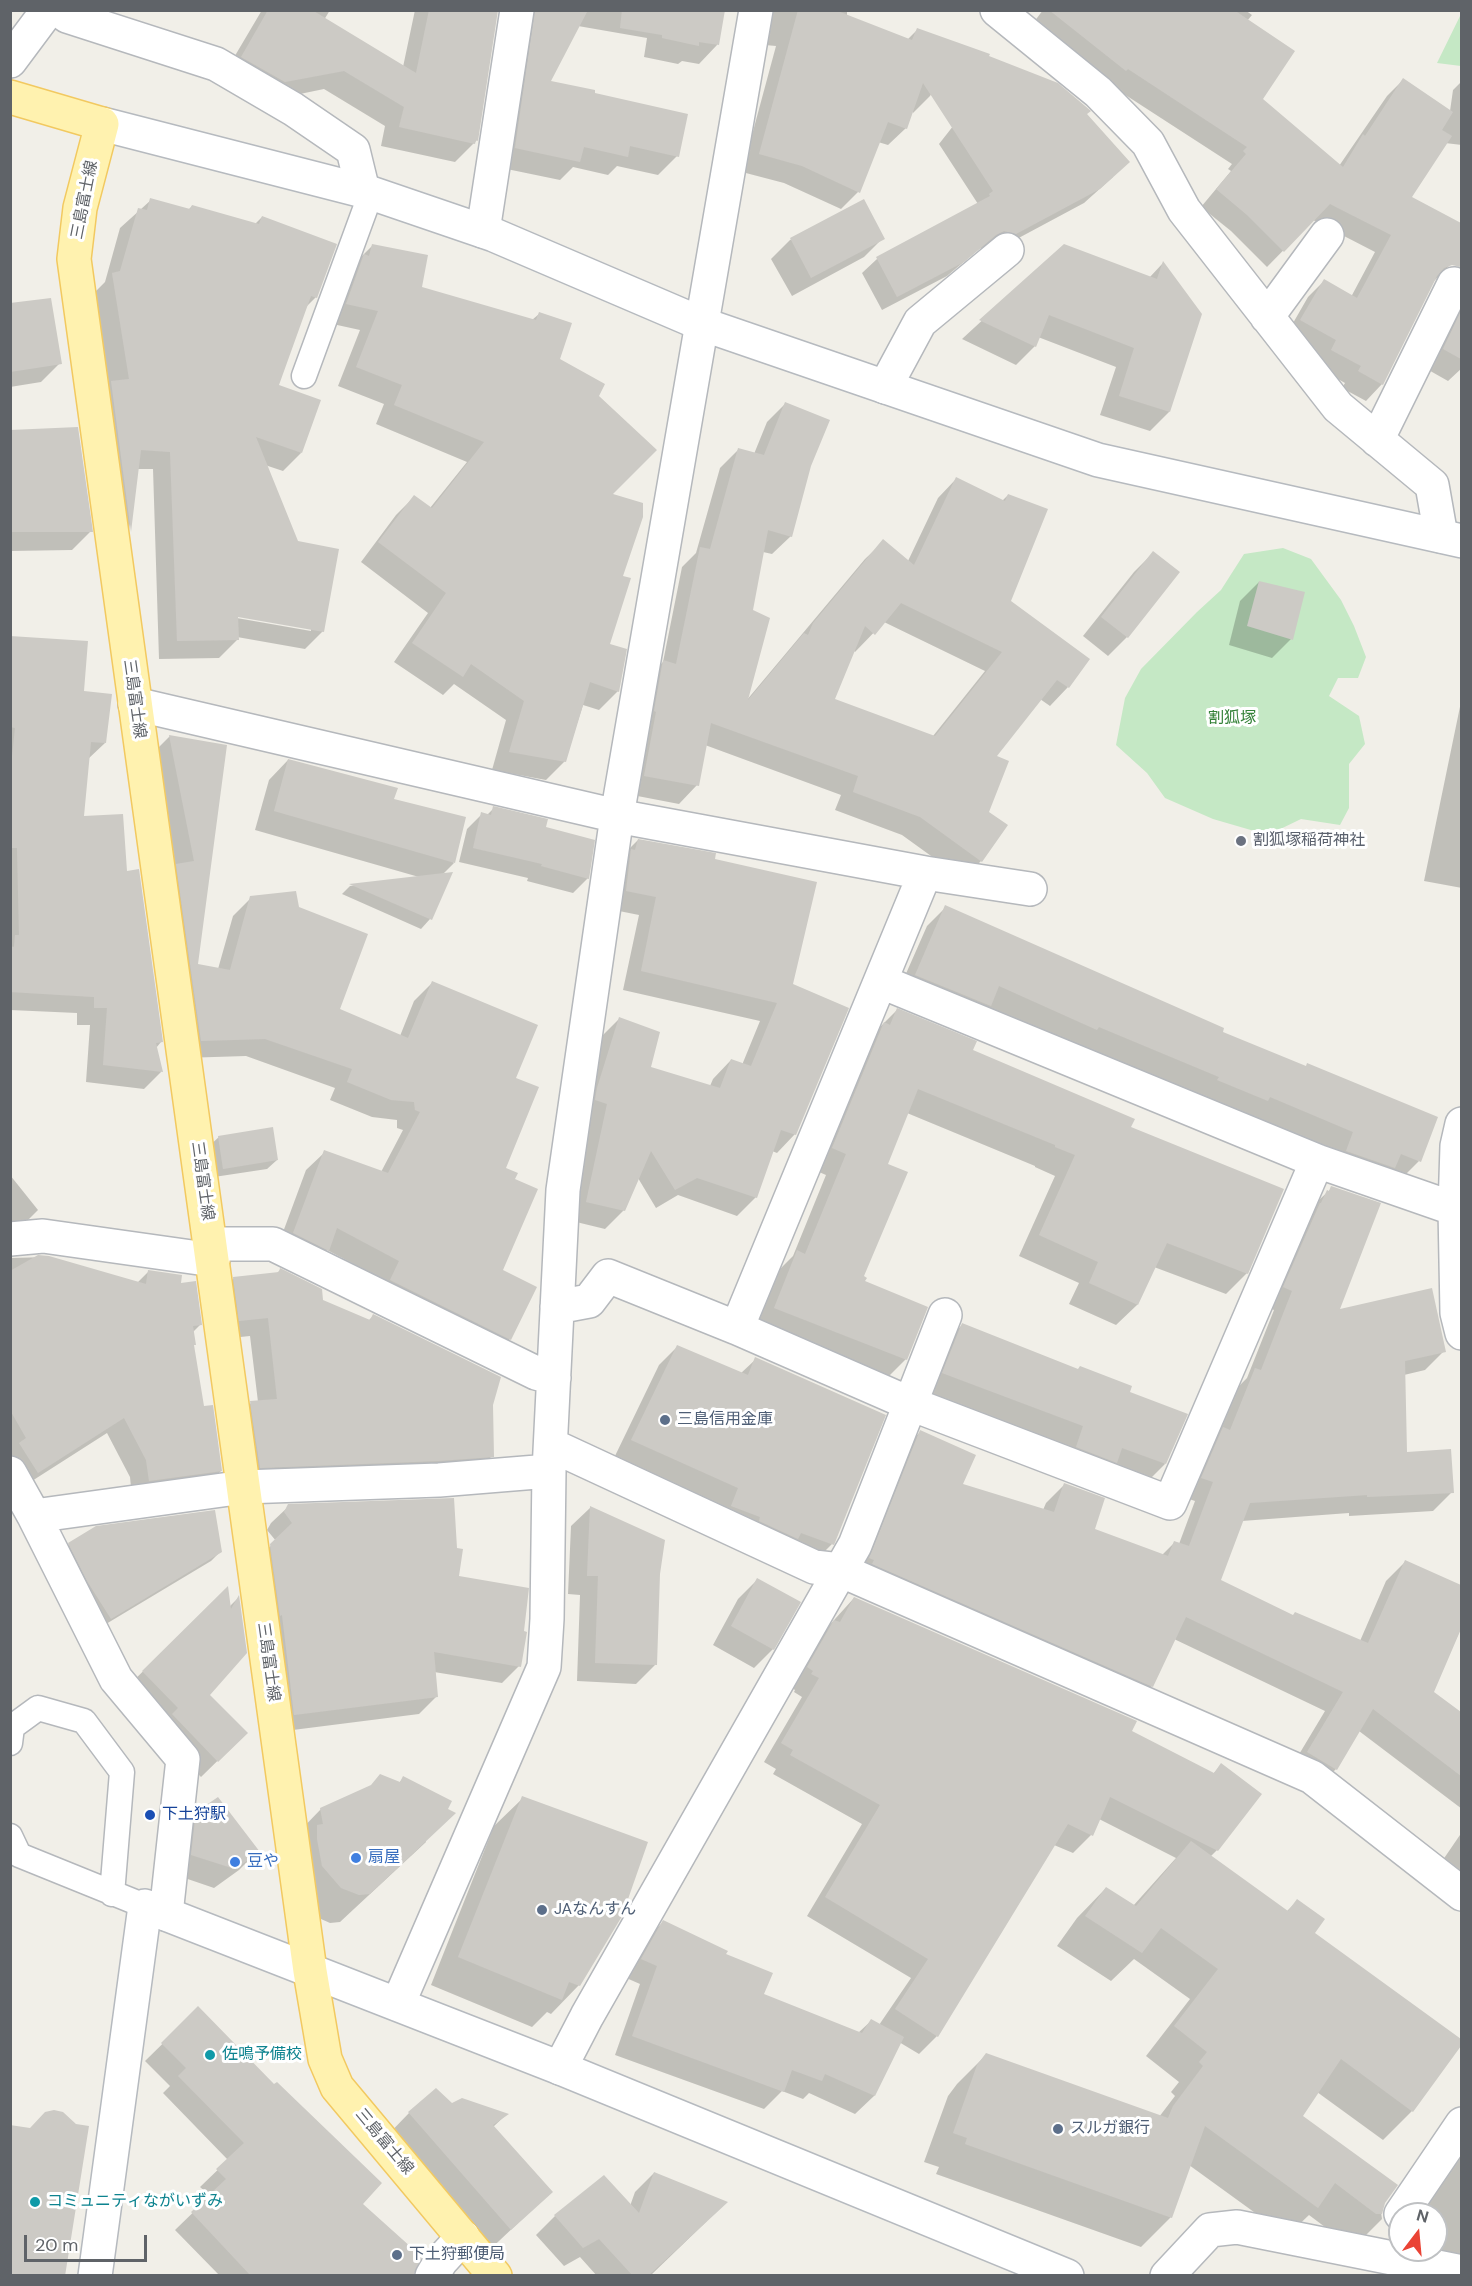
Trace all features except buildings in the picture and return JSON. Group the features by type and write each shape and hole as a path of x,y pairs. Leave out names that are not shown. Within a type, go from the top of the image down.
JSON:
{"main road":[{"path":"10,97 102,124"},
{"name":"三島富士線","path":"102,124 80,208 74,259 310,1971 325,2058 337,2087 495,2276"}],"street":[{"path":"10,61 48,10"},
{"path":"60,10 67,15 216,64 293,109 353,150 367,192"},
{"path":"483,231 517,10"},
{"path":"398,2004 544,1667 548,1618 550,1458 562,1190 617,816 756,10"},
{"path":"1005,13 1098,92 1148,143 1184,210 1338,407 1432,485 1451,539"},
{"path":"102,124 367,192 483,231 702,324 1098,460 1451,539"},
{"path":"1267,317 1327,235"},
{"path":"885,387 920,322 1007,250"},
{"path":"1377,440 1454,284"},
{"path":"135,704 617,816 925,873 1030,889"},
{"path":"737,1328 882,982 925,873"},
{"path":"882,982 1317,1161 1455,1209"},
{"path":"1461,1124 1457,1146 1455,1209 1457,1313 1461,1333"},
{"path":"557,1307 589,1301 608,1276 737,1328 911,1404 1170,1503 1317,1161"},
{"path":"10,1239 43,1236 212,1252 273,1244 536,1373 554,1378"},
{"path":"560,2068 610,1974 855,1545 945,1315"},
{"path":"34,1516 244,1487 440,1480 550,1458 814,1567 840,1570 1312,1776 1461,1894"},
{"path":"10,1473 116,1679 183,1759 155,1910 95,2276"},
{"path":"155,1910 560,2068 1067,2276"},
{"path":"1410,2202 1461,2124"},
{"path":"1167,2276 1210,2230 1237,2227 1461,2272"},
{"path":"1374,2255 1388,2234"},
{"path":"432,2276 441,2261 463,2237"}],"lane":[{"path":"304,376 367,192"},
{"path":"10,1743 12,1727 38,1708 84,1720 122,1772 112,1894"},
{"path":"10,1836 19,1855 155,1910"}],"green space":[{"path":"1461,14 1461,66 1437,63"},
{"name":"割狐塚","path":"1283,548 1311,559 1341,600 1354,626 1366,657 1358,678 1338,678 1329,696 1359,716 1365,744 1349,764 1349,808 1340,825 1301,819 1268,835 1213,819 1165,798 1147,773 1116,745 1125,698 1141,669 1221,590 1244,554"}],"place":[{"name":"割狐塚稲荷神社","path":"1241,841"},
{"name":"三島信用金庫","path":"665,1420"},
{"name":"下土狩駅","path":"150,1815"},
{"name":"扇屋","path":"356,1858"},
{"name":"豆や","path":"235,1862"},
{"name":"JAなんすん","path":"542,1910"},
{"name":"佐鳴予備校","path":"210,2055"},
{"name":"スルガ銀行","path":"1058,2129"},
{"name":"コミュニティながいずみ","path":"35,2202"},
{"name":"下土狩郵便局","path":"397,2255"}]}
